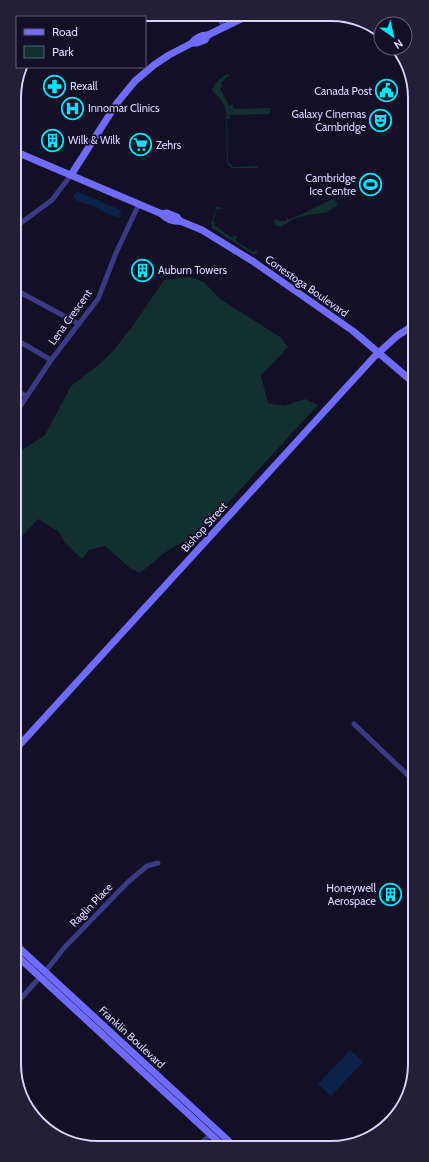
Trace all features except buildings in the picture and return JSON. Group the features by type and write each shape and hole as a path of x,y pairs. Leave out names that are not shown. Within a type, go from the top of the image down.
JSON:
{"main road":[{"path":"70,174 117,103 135,81 154,65 192,43 195,39 203,35 208,35 237,21"},
{"name":"Conestoga Boulevard","path":"21,154 162,214 167,213 177,217 180,221 214,237 254,262 353,331 408,378"},
{"name":"Bishop Street","path":"21,741 379,353 408,328"},
{"name":"Franklin Boulevard","path":"21,950 43,974 217,1141"},
{"name":"Franklin Boulevard","path":"21,958 43,974 228,1141"}],"street":[{"path":"220,21 224,28"},
{"path":"21,223 52,200 70,174"},
{"name":"Lena Crescent","path":"21,404 51,360 98,299 116,253 138,204"},
{"path":"21,293 79,324"},
{"path":"21,342 51,360"},
{"path":"21,393 26,396"},
{"path":"354,724 408,776"},
{"name":"Raglin Place","path":"21,998 64,948 128,882 147,866 158,863"},
{"path":"203,1141 210,1135"}],"green space":[{"path":"228,74 230,77 228,76 221,83 223,86 220,88 229,106 233,104 234,109 270,108 270,114 230,115 230,119 227,119 228,163 231,164 232,167 257,166 258,168 232,168 227,164 226,110 222,101 212,90 218,80"},
{"name":"Cambridge Ice Centre","path":"362,177 380,178 382,180 381,191 362,190 360,179"},
{"path":"335,198 338,205 327,212 298,217 281,227 277,226 274,221 277,218 278,221 286,221 287,218 289,220"},
{"path":"217,207 220,207 221,209 217,209 213,221 215,223 214,225 232,238 234,235 237,237 235,240 253,252 256,250 258,252 254,255 212,228 211,223"},
{"path":"190,277 204,282 220,299 280,337 288,347 261,376 268,403 284,406 305,399 318,405 203,530 164,553 140,573 130,568 105,546 89,550 82,559 65,543 59,532 38,519 21,537 21,451 45,435 71,386 96,367 113,351 132,327 164,280"}],"water":[{"path":"78,192 121,210 120,217 109,215 93,206 78,201 73,197 74,194"},
{"path":"350,1050 363,1062 331,1096 318,1084"}],"place":[{"name":"Rexall","path":"55,86"},
{"name":"Canada Post","path":"387,91"},
{"name":"Innomar Clinics","path":"73,108"},
{"name":"Galaxy Cinemas Cambridge","path":"381,120"},
{"name":"Wilk & Wilk","path":"52,140"},
{"name":"Zehrs","path":"141,145"},
{"name":"Cambridge Ice Centre","path":"371,184"},
{"name":"Auburn Towers","path":"143,270"},
{"name":"Honeywell Aerospace","path":"391,894"}]}
